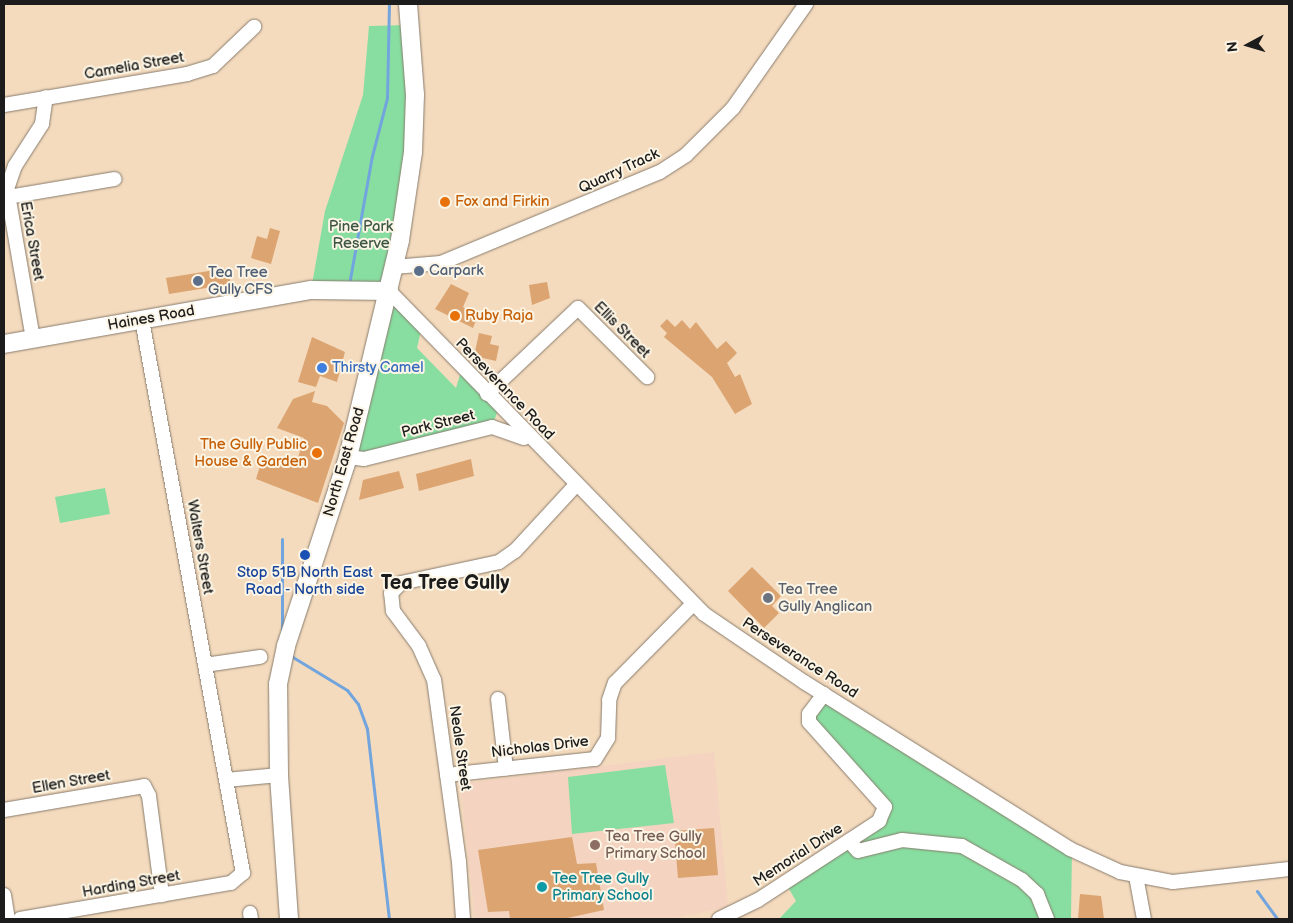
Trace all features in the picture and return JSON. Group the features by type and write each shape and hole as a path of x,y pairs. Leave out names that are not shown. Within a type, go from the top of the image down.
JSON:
{"main road":[{"name":"North East Road","path":"289,919 276,715 286,646 348,457 394,266 412,152 415,95 408,4"},
{"name":"Haines Road","path":"4,344 311,290 389,291"}],"street":[{"name":"Quarry Track","path":"394,266 441,263 642,181 686,155 733,108 806,4"},
{"name":"Camelia Street","path":"4,105 214,66 254,27"},
{"name":"Erica Street","path":"33,339 8,197 15,166 42,124 46,97"},
{"path":"8,197 114,179"},
{"name":"Perseverance Road","path":"389,291 499,407 693,604 824,694 1070,849 1136,876 1200,881 1289,869"},
{"name":"Ellis Street","path":"487,394 578,308 647,378"},
{"name":"Walters Street","path":"142,320 243,873"},
{"path":"492,427 499,407"},
{"name":"Park Street","path":"348,457 364,459 492,427 514,432 534,443"},
{"name":"Neale Street","path":"463,919 434,680 419,646 393,611 391,593 401,583 499,562 576,486"},
{"name":"Nicholas Drive","path":"447,775 595,759 608,738 609,700 615,683 693,604"},
{"path":"205,665 260,657"},
{"name":"Memorial Drive","path":"719,919 758,900 879,821 885,807 809,722 809,714 824,694"},
{"path":"498,699 506,768"},
{"path":"226,780 279,775"},
{"name":"Ellen Street","path":"4,810 144,786 149,796 162,895"},
{"path":"849,841 858,851 902,840 962,846 1022,880 1037,894 1047,919"},
{"name":"Harding Street","path":"20,919 231,883 243,873"},
{"path":"1136,876 1144,919"},
{"path":"4,896 8,919"}],"shaded area":[{"name":"Tea Tree Gully Primary School","path":"714,752 728,907 672,919 475,919 460,784"}],"green space":[{"name":"Pine Park Reserve","path":"408,25 415,95 389,291 422,326 417,348 456,388 462,368 499,407 492,427 348,457 389,292 311,290 325,211 363,95 369,26"},
{"path":"105,488 110,514 60,523 55,497"},
{"path":"824,694 1072,850 1071,919 779,919 796,901 785,882 879,821 885,807 809,722"},
{"path":"665,765 674,823 572,834 568,777"}],"building":[{"path":"270,228 280,231 271,264 251,258 257,236 267,239"},
{"name":"Tea Tree Gully CFS","path":"227,268 231,284 169,294 166,278"},
{"path":"547,282 550,298 532,305 529,285"},
{"path":"451,284 469,293 463,307 477,318 473,328 435,309"},
{"path":"667,319 675,327 682,320 690,329 696,322 717,349 726,341 737,353 727,363 735,377 740,374 752,404 735,414 712,377 664,337 667,333 660,326"},
{"path":"479,333 492,336 490,344 499,346 496,361 474,356"},
{"name":"Thirsty Camel","path":"312,337 345,352 337,382 320,376 316,387 298,382"},
{"name":"The Gully Public House & Garden","path":"315,391 312,402 327,406 344,423 318,503 256,479 263,456 296,464 304,438 277,428 293,399"},
{"path":"471,459 474,476 419,491 416,474"},
{"path":"399,471 404,488 359,500 363,480"},
{"path":"752,567 781,596 772,606 779,613 764,628 728,591"},
{"path":"714,828 718,875 678,878 674,831"},
{"name":"Tee Tree Gully Primary School","path":"572,837 577,864 596,863 604,910 563,919 510,919 509,911 488,912 478,850"},
{"path":"1080,894 1101,896 1104,919 1078,919"}],"waterway":[{"path":"350,279 372,156 387,98 389,4"},
{"path":"282,539 282,633"},
{"path":"291,656 347,690 358,704 367,729 389,919"},
{"path":"1257,891 1277,919"}],"place":[{"name":"Fox and Firkin","path":"445,202"},
{"name":"Carpark","path":"419,271"},
{"name":"Tea Tree Gully CFS","path":"198,281"},
{"name":"Ruby Raja","path":"455,316"},
{"name":"Thirsty Camel","path":"322,368"},
{"name":"The Gully Public House & Garden","path":"317,453"},
{"name":"Stop 51B North East Road - North side","path":"305,555"},
{"name":"Tea Tree Gully Anglican","path":"768,598"},
{"name":"Tea Tree Gully Primary School","path":"595,845"},
{"name":"Tee Tree Gully Primary School","path":"542,887"}],"district":[{"name":"Tea Tree Gully","path":"445,583"}]}
